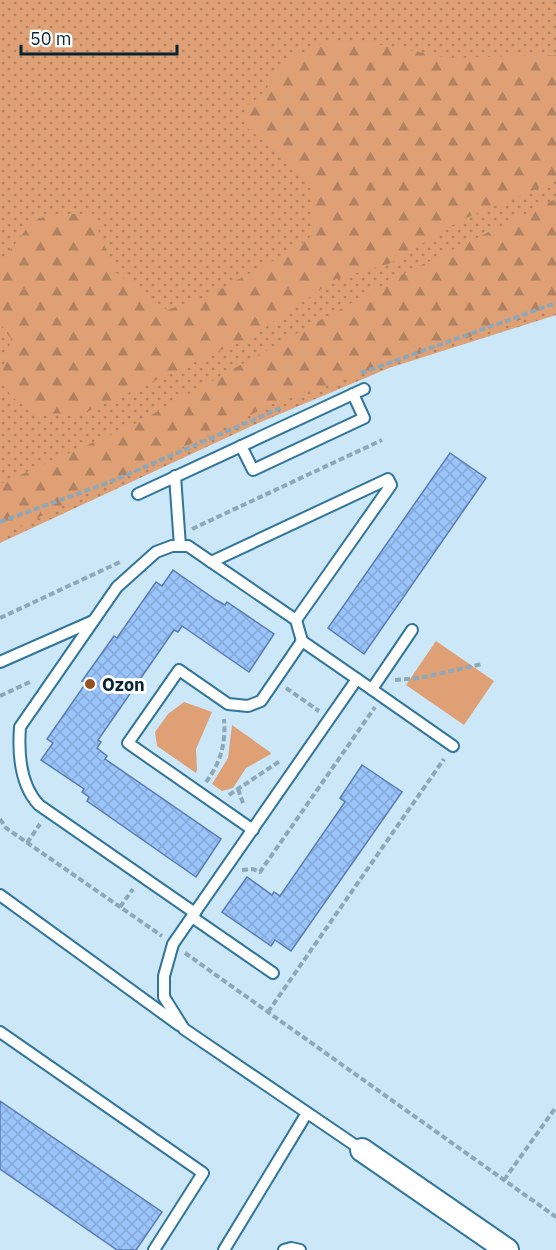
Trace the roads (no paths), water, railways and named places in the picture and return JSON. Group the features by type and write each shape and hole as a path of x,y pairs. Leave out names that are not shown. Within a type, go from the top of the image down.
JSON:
{"street":[{"path":"362,1150 507,1250"},
{"path":"476,1227 487,1250"}],"lane":[{"path":"138,494 364,389"},
{"path":"241,446 253,470 303,447 364,418 352,394"},
{"path":"175,476 180,546"},
{"path":"211,561 388,479 391,485 296,621"},
{"path":"273,973 39,805 31,796 18,748 20,728 117,588 156,552 172,546 188,546 296,621 302,641 357,679 374,685 382,696 453,746"},
{"path":"0,662 94,621"},
{"path":"374,685 412,630"},
{"path":"253,830 128,743 179,670 228,704 248,706 261,701 302,641"},
{"path":"184,1029 164,997 164,976 173,944 357,679"},
{"path":"0,895 184,1029 362,1150"},
{"path":"0,1032 203,1173 154,1250"},
{"path":"224,1250 308,1113"},
{"path":"284,1250 291,1248 300,1250"}],"place":[{"name":"Ozon","path":"90,684"}]}
